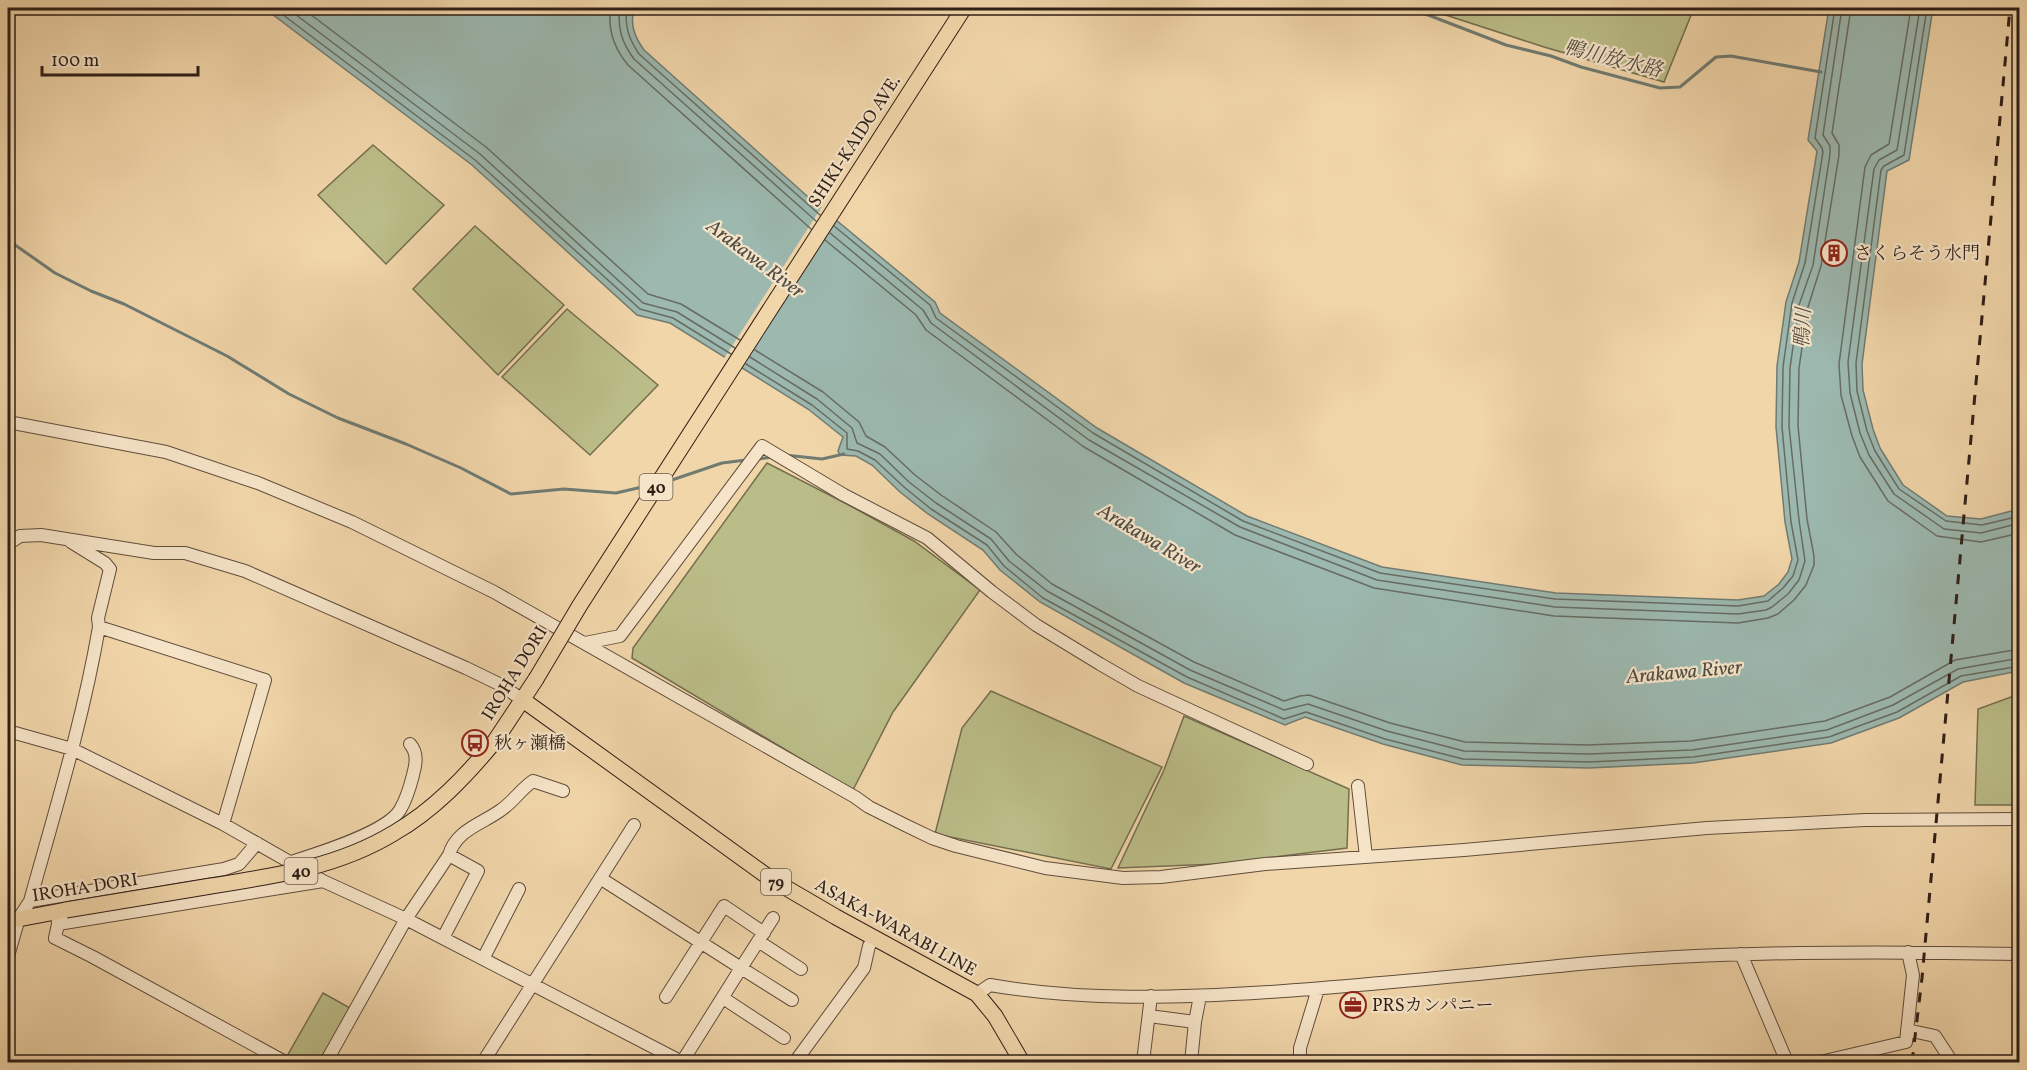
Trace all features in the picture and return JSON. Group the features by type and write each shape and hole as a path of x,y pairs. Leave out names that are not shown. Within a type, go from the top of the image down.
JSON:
{"main road":[{"name":"SHIKI-KAIDO AVE.","path":"778,297 964,8"},
{"name":"IROHA DORI","path":"13,920 60,915 316,867 351,855 394,834 428,810 474,766 495,741 523,700 586,595 778,297"},
{"name":"ASAKA-WARABI LINE","path":"523,700 749,864 806,900 977,994 995,1016 1022,1062"}],"street":[{"path":"8,422 165,452 258,483 398,543 494,592 868,807 932,838 983,854 1075,873 1109,878 1132,878 1265,864 1707,828 1865,820 2019,819"},
{"path":"585,643 620,636 762,446 844,495 927,538 1036,625 1119,675 1178,706 1307,764"},
{"path":"8,544 20,536 41,535 154,553 185,553 245,571 466,668 499,684 523,700"},
{"path":"8,956 13,920 30,901 72,749 89,684 99,627 98,618 110,569 105,563 68,540"},
{"path":"99,627 265,680 223,824"},
{"path":"8,731 72,749 223,824 323,881 406,919 682,1062 773,918"},
{"path":"291,862 343,845 367,834 399,812 413,776 416,760 415,750 410,744"},
{"path":"326,1062 406,919 449,855 452,844 460,835 503,809 533,781 563,791"},
{"path":"1358,786 1366,857"},
{"path":"483,1062 634,825"},
{"path":"30,901 224,869 239,864 257,843"},
{"path":"443,938 478,871 449,855"},
{"path":"600,878 792,1000"},
{"path":"285,1062 55,938 60,915 323,881"},
{"path":"483,959 519,889"},
{"path":"666,997 724,906 801,969"},
{"path":"795,1062 864,968 869,946 874,937"},
{"path":"977,994 990,985 1107,996 1200,996 1318,989 1581,964 1742,954 1908,952 2019,954"},
{"path":"1820,1062 1906,1042 1913,975 1908,952"},
{"path":"1742,954 1786,1062"},
{"path":"1300,1062 1299,1048 1318,989"},
{"path":"1143,1062 1151,996"},
{"path":"1191,1062 1200,996"},
{"path":"723,998 784,1038"},
{"path":"1149,1016 1195,1022"},
{"path":"1907,1030 1935,1036 1952,1062"}],"green space":[{"path":"1424,8 1694,8 1664,82 1544,47"},
{"path":"373,145 444,205 386,264 318,195"},
{"path":"475,226 564,305 498,375 413,289"},
{"path":"567,309 658,385 590,455 502,377"},
{"path":"767,463 914,541 980,590 893,712 853,790 632,658 633,648"},
{"path":"991,691 1162,767 1111,869 935,834 962,728"},
{"path":"2019,694 2019,805 1975,805 1978,709"},
{"path":"1184,716 1349,789 1347,848 1216,864 1118,868 1164,770"},
{"path":"323,993 350,1008 319,1062 293,1062 286,1058"}],"water":[{"path":"264,8 594,8 599,10 634,8 632,19 634,30 644,50 807,196 935,302 940,313 1097,428 1247,516 1382,567 1556,593 1738,600 1764,596 1779,584 1788,572 1792,559 1785,522 1776,427 1777,366 1786,302 1799,262 1817,151 1808,140 1829,8 1933,8 1909,160 1887,171 1862,364 1863,390 1880,448 1903,485 1947,516 1981,519 2019,509 2019,671 1963,682 1899,718 1831,743 1693,763 1589,768 1462,765 1383,744 1305,717 1285,725 1184,683 1040,602 1000,570 983,550 928,514 900,492 872,465 856,456 840,455 838,451 843,437 808,409 670,323 637,315 472,165"}],"pier":[{"path":"823,205 837,217 739,370 723,360"}],"waterway":[{"name":"鴨川放水路","path":"1410,8 1506,45 1660,88 1680,87 1716,57 1731,56 1821,72"},
{"path":"8,240 55,273 124,304 227,356 289,394 338,418 461,468 511,494 564,489 616,493 651,485"},
{"path":"785,455 822,459 844,454"},
{"path":"759,459 773,457"},
{"path":"666,482 722,463 746,460"}],"railway":[{"path":"1912,1062 1922,978 2010,8"}],"place":[{"name":"さくらそう水門","path":"1834,253"},
{"name":"秋ヶ瀬橋","path":"475,743"},
{"name":"PRSカンパニー","path":"1353,1005"}],"water label":[{"name":"Arakawa River","path":"756,258"},
{"name":"鴨川","path":"1802,328"},
{"name":"Arakawa River","path":"1150,538"},
{"name":"Arakawa River","path":"1684,671"}]}
